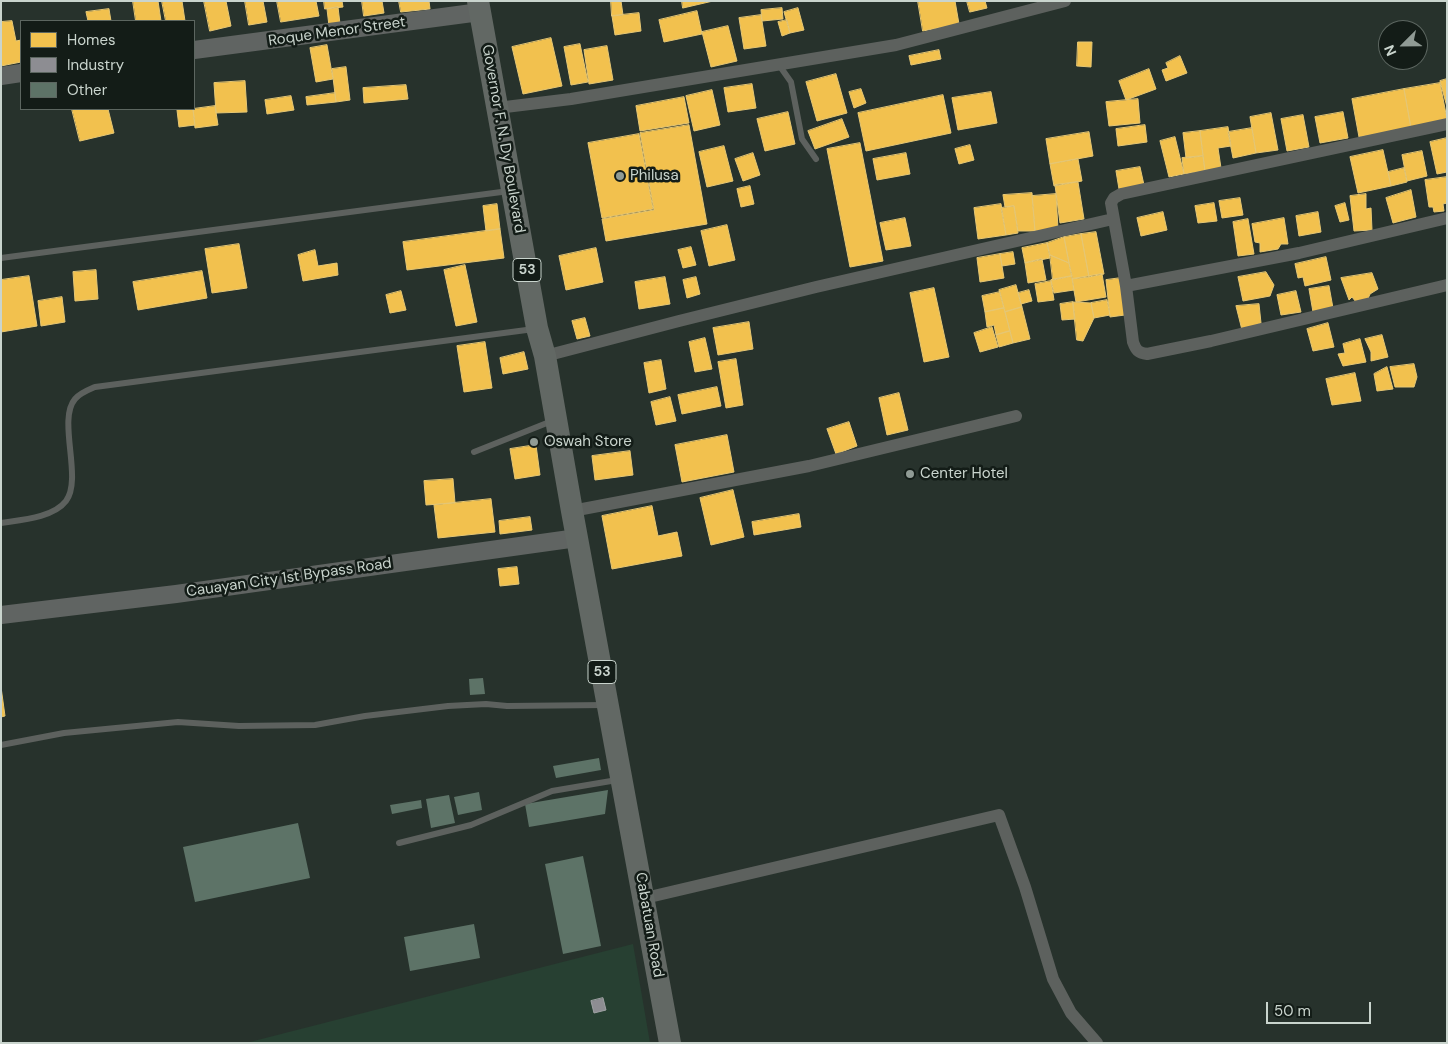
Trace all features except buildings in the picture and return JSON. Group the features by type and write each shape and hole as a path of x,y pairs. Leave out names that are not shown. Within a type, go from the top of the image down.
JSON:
{"highway":[{"name":"Governor F. N. Dy Boulevard","path":"479,7 537,328 545,356 572,511 628,807"},
{"name":"Cabatuan Road","path":"628,807 670,1043"}],"main road":[{"name":"Roque Menor Street","path":"195,50 479,7"},
{"path":"1,76 20,73"},
{"name":"Cauayan City 1st Bypass Road","path":"1,615 176,594 577,538"}],"street":[{"path":"497,108 571,98 896,45 1065,1"},
{"path":"1447,124 1121,194 1114,198 1111,203 1126,286 1133,342 1138,352 1147,354 1250,332 1447,285"},
{"path":"1126,286 1299,253 1447,218"},
{"path":"545,356 816,287 1113,219"},
{"path":"572,511 808,466 1016,416"},
{"path":"645,898 999,815 1025,887 1053,979 1071,1013 1097,1043"}],"lane":[{"path":"779,65 791,82 802,139 816,159"},
{"path":"1,258 513,190"},
{"path":"1,523 32,519 45,515 66,501 72,487 69,412 75,399 95,387 537,328"},
{"path":"474,452 556,420"},
{"path":"1,745 64,733 178,722 239,726 315,725 365,716 448,706 486,704 507,706 608,705"},
{"path":"398,843 471,825 552,791 622,780"}],"shaded area":[{"path":"633,944 650,1043 246,1043"}],"place":[{"name":"Philusa","path":"620,176"},
{"name":"Oswah Store","path":"534,442"},
{"name":"Center Hotel","path":"910,474"}]}
